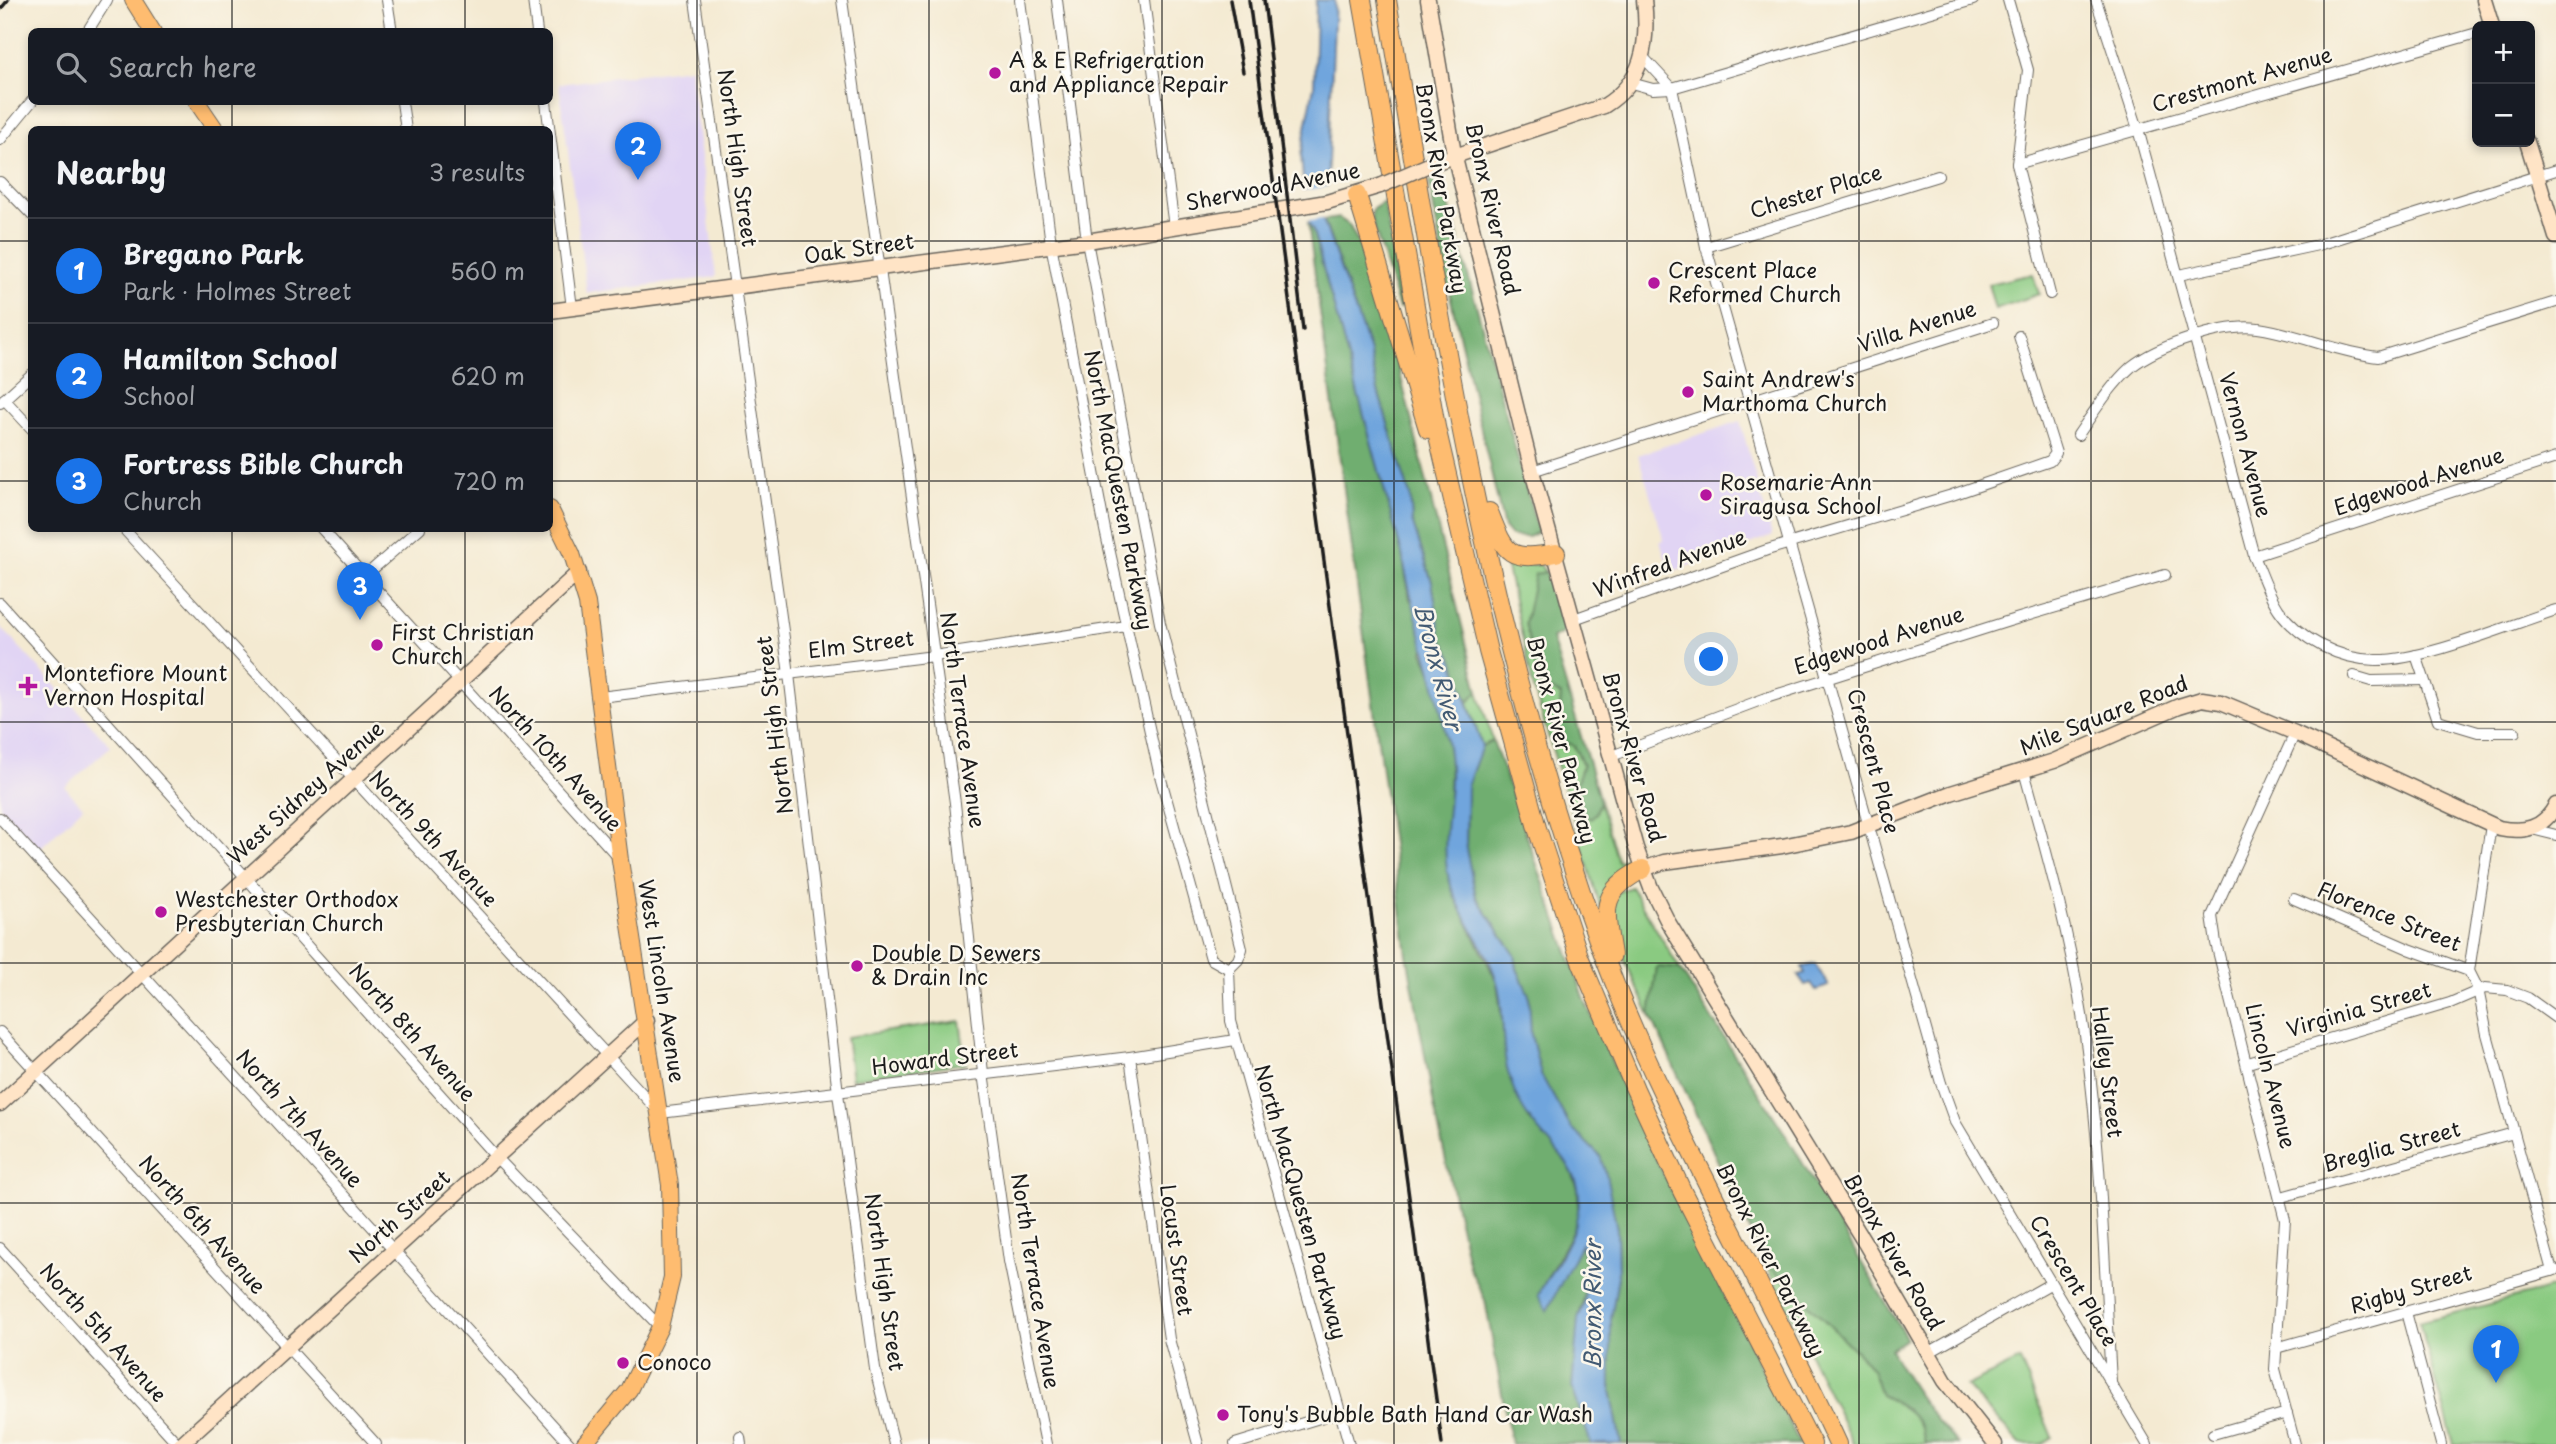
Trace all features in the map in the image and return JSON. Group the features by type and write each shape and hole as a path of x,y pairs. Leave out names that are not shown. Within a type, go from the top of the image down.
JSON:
{"highway":[{"path":"1362,0 1410,290 1445,471 1511,740 1544,850 1580,959 1663,1152 1812,1444"},
{"name":"Bronx River Parkway","path":"1387,0 1440,315 1467,456 1499,597 1543,767 1581,892 1617,989 1694,1161 1838,1444"},
{"path":"1357,195 1412,386 1445,471"},
{"path":"1467,456 1505,549 1521,557 1556,553"},
{"path":"1617,989 1606,919 1608,898 1617,884 1643,869"}],"main road":[{"path":"133,0 150,28"},
{"path":"199,105 213,126"},
{"name":"West Lincoln Avenue","path":"553,516 579,572 587,603 620,860 647,1020 670,1185 672,1277 660,1327 629,1390 584,1444"}],"street":[{"path":"90,28 107,0"},
{"path":"387,0 391,28"},
{"path":"533,0 536,28"},
{"name":"North High Street","path":"695,0 789,674 838,1093 875,1369 894,1444"},
{"name":"North Terrace Avenue","path":"842,0 955,803 983,1073 1009,1261 1046,1444"},
{"name":"North MacQuesten Parkway","path":"1020,0 1051,244 1126,626 1159,772 1199,926 1210,959 1229,969"},
{"name":"North MacQuesten Parkway","path":"1057,0 1087,241 1160,623 1242,949 1238,960 1229,969 1231,1021 1349,1444"},
{"path":"1144,0 1174,226"},
{"name":"Bronx River Road","path":"1428,0 1454,154 1532,471 1609,757 1643,869 1668,922 1865,1243 1945,1381 1995,1444"},
{"path":"1644,0 1643,57 1632,83 1653,89 1672,88 1973,0"},
{"path":"2008,0 2028,70 2017,164 2050,294"},
{"name":"Vernon Avenue","path":"2096,0 2138,128 2254,556 2280,612 2302,634 2317,644 2375,661 2416,655 2556,610"},
{"path":"2484,0 2490,21"},
{"name":"Crestmont Avenue","path":"2017,164 2472,34"},
{"path":"1643,57 1672,88"},
{"name":"Sherwood Avenue","path":"1174,226 1357,195 1454,154 1604,106 1620,96 1632,83"},
{"name":"Crescent Place","path":"1672,88 1706,247 1748,401 1955,1122 2147,1444"},
{"path":"0,140 29,105"},
{"path":"402,105 405,126"},
{"path":"546,105 549,126"},
{"path":"2528,147 2556,237"},
{"path":"553,157 572,308"},
{"path":"2179,275 2318,245 2556,170"},
{"name":"Chester Place","path":"1706,247 1938,176"},
{"path":"0,181 28,211"},
{"name":"Oak Street","path":"553,311 1087,241 1174,226"},
{"path":"2078,435 2102,399 2132,366 2196,335 2230,328 2255,328 2353,354 2378,357 2556,302"},
{"name":"Villa Avenue","path":"1532,471 1993,323"},
{"name":"Winfred Avenue","path":"1574,619 1788,544 2030,470 2050,461 2056,453 2019,337"},
{"path":"28,378 2,401 28,425"},
{"name":"Edgewood Avenue","path":"2254,556 2556,458"},
{"name":"North 9th Avenue","path":"126,532 660,1113"},
{"name":"North 10th Avenue","path":"325,532 620,860"},
{"path":"366,575 415,532"},
{"name":"West Sidney Avenue","path":"0,1104 245,876 579,572"},
{"name":"Edgewood Avenue","path":"1609,757 1769,697 2165,575"},
{"name":"North 8th Avenue","path":"0,603 498,1158 660,1327"},
{"name":"Elm Street","path":"600,697 933,656 1126,626"},
{"path":"2416,655 2438,720 2478,732 2515,732"},
{"path":"2354,676 2371,681 2424,680"},
{"name":"Mile Square Road","path":"1643,869 1664,862 1790,844 1868,826 1958,790 2024,771 2202,699 2221,702 2295,733 2491,825 2514,831 2532,829"},
{"name":"Lincoln Avenue","path":"2295,733 2212,916 2216,943 2281,1197 2285,1245 2275,1369 2295,1444"},
{"name":"Halley Street","path":"2024,771 2055,884 2082,1013 2097,1138 2111,1384"},
{"path":"2532,829 2546,820 2556,805"},
{"name":"North 7th Avenue","path":"0,818 570,1444"},
{"path":"2491,825 2469,971 2478,989 2514,1133 2554,1270"},
{"path":"2532,829 2556,835"},
{"name":"Florence Street","path":"2294,899 2409,949 2469,971"},
{"path":"2478,989 2507,990 2528,998 2556,1018"},
{"name":"Virginia Street","path":"2248,1063 2450,1003 2478,989"},
{"name":"North Street","path":"180,1444 647,1020"},
{"name":"North 6th Avenue","path":"0,1032 376,1444"},
{"name":"Howard Street","path":"660,1113 1130,1057 1235,1040"},
{"name":"Locust Street","path":"1130,1057 1169,1339 1198,1444"},
{"name":"Breglia Street","path":"2281,1197 2514,1133"},
{"name":"North 5th Avenue","path":"0,1248 180,1444"},
{"name":"Rigby Street","path":"2276,1348 2554,1270"},
{"path":"1928,1353 2050,1284"},
{"path":"2406,1312 2441,1444"},
{"path":"1235,1444 1339,1412"},
{"path":"2213,1434 2287,1413"}],"shaded area":[{"path":"690,68 716,277 587,293 559,84"},
{"name":"Rosemarie Ann Siragusa School","path":"1740,421 1772,536 1670,572 1660,541 1664,540 1638,455"},
{"name":"Montefiore Mount Vernon Hospital","path":"0,626 111,746 65,787 83,807 39,849 0,807"}],"green space":[{"path":"1429,181 1443,183 1538,532 1528,537 1511,536 1504,528 1446,278"},
{"path":"1384,202 1402,307 1399,308 1371,217 1373,209"},
{"path":"1339,218 1349,225 1366,258 1395,353 1478,691 1468,702 1453,659 1441,637 1432,582 1412,521 1410,496 1378,391 1369,349 1324,220"},
{"path":"1308,223 1313,231 1402,554 1410,599 1416,608 1426,645 1423,651 1437,688 1450,757 1447,869 1454,895 1497,982 1510,1080 1529,1119 1569,1165 1578,1189 1578,1221 1538,1295 1580,1243 1586,1281 1578,1319 1591,1444 1511,1444 1485,1300 1469,1267 1434,1106 1407,955"},
{"path":"2033,274 2039,294 1995,309 1988,284"},
{"path":"1505,559 1519,565 1539,564 1546,572 1535,574 1561,694 1559,729 1563,741 1574,746 1583,765 1576,785 1596,813 1600,801 1618,862 1630,857 1631,868 1611,882 1601,909 1533,686"},
{"path":"1546,572 1565,632 1552,638 1600,801 1591,818 1583,813 1576,785 1583,765 1574,746 1563,741 1559,729 1561,695 1540,685 1525,624 1535,574"},
{"path":"1478,691 1493,741 1482,746 1468,702"},
{"path":"1493,741 1586,1003 1647,1141 1800,1444 1621,1444 1611,1390 1611,1318 1618,1277 1617,1229 1600,1156 1571,1128 1541,1075 1531,1035 1529,995 1517,969 1515,955 1476,897 1466,849 1467,786 1482,746"},
{"path":"1631,887 1680,969 1657,967 1650,1015 1624,959 1612,922 1615,893"},
{"path":"1657,967 1680,969 1789,1140 1907,1339 1890,1349 1897,1362 1929,1411 1958,1444 1925,1444 1920,1426 1911,1413 1881,1395 1873,1371 1864,1359 1764,1261 1650,1015"},
{"path":"960,1021 966,1063 852,1079 846,1037"},
{"path":"1764,1261 1864,1359 1873,1371 1881,1395 1898,1403 1911,1414 1920,1426 1925,1444 1853,1444"},
{"path":"2556,1287 2556,1444 2454,1444 2419,1322"},
{"path":"2020,1360 2052,1437 2041,1444 2020,1444 1966,1386"}],"water":[{"name":"Bronx River","path":"1316,0 1335,0 1327,187 1321,214 1369,349 1378,391 1410,496 1412,521 1432,582 1441,637 1453,660 1482,746 1467,786 1466,849 1476,897 1515,955 1517,969 1529,995 1531,1035 1541,1075 1571,1128 1600,1156 1606,1174 1617,1229 1618,1277 1611,1318 1611,1390 1621,1444 1591,1444 1572,1387 1578,1319 1584,1303 1588,1263 1581,1244 1547,1311 1538,1295 1573,1230 1579,1202 1578,1188 1570,1168 1536,1128 1515,1091 1507,1070 1497,982 1451,885 1445,841 1450,768 1445,728 1402,554 1313,231 1306,219 1301,154 1314,86"},
{"path":"1815,964 1829,986 1816,990 1811,983 1805,985 1798,975 1805,973 1802,967"}],"pier":[{"path":"1331,186 1325,213 1327,218 1305,222 1300,191"}],"railway":[{"path":"0,10 8,0"},
{"path":"1230,0 1243,72"},
{"path":"1249,0 1442,1444"},
{"path":"1264,0 1303,330"}],"place":[{"name":"A & E Refrigeration and Appliance Repair","path":"995,73"},
{"name":"Hamilton School","path":"638,180"},
{"name":"Crescent Place Reformed Church","path":"1654,283"},
{"name":"Saint Andrew's Marthoma Church","path":"1688,392"},
{"name":"Rosemarie Ann Siragusa School","path":"1706,495"},
{"name":"Fortress Bible Church","path":"360,620"},
{"name":"First Christian Church","path":"377,645"},
{"name":"Montefiore Mount Vernon Hospital","path":"28,686"},
{"name":"Westchester Orthodox Presbyterian Church","path":"161,912"},
{"name":"Double D Sewers & Drain Inc","path":"857,966"},
{"name":"Conoco","path":"623,1363"},
{"name":"Bregano Park","path":"2496,1383"},
{"name":"Tony's Bubble Bath Hand Car Wash","path":"1223,1415"}]}
